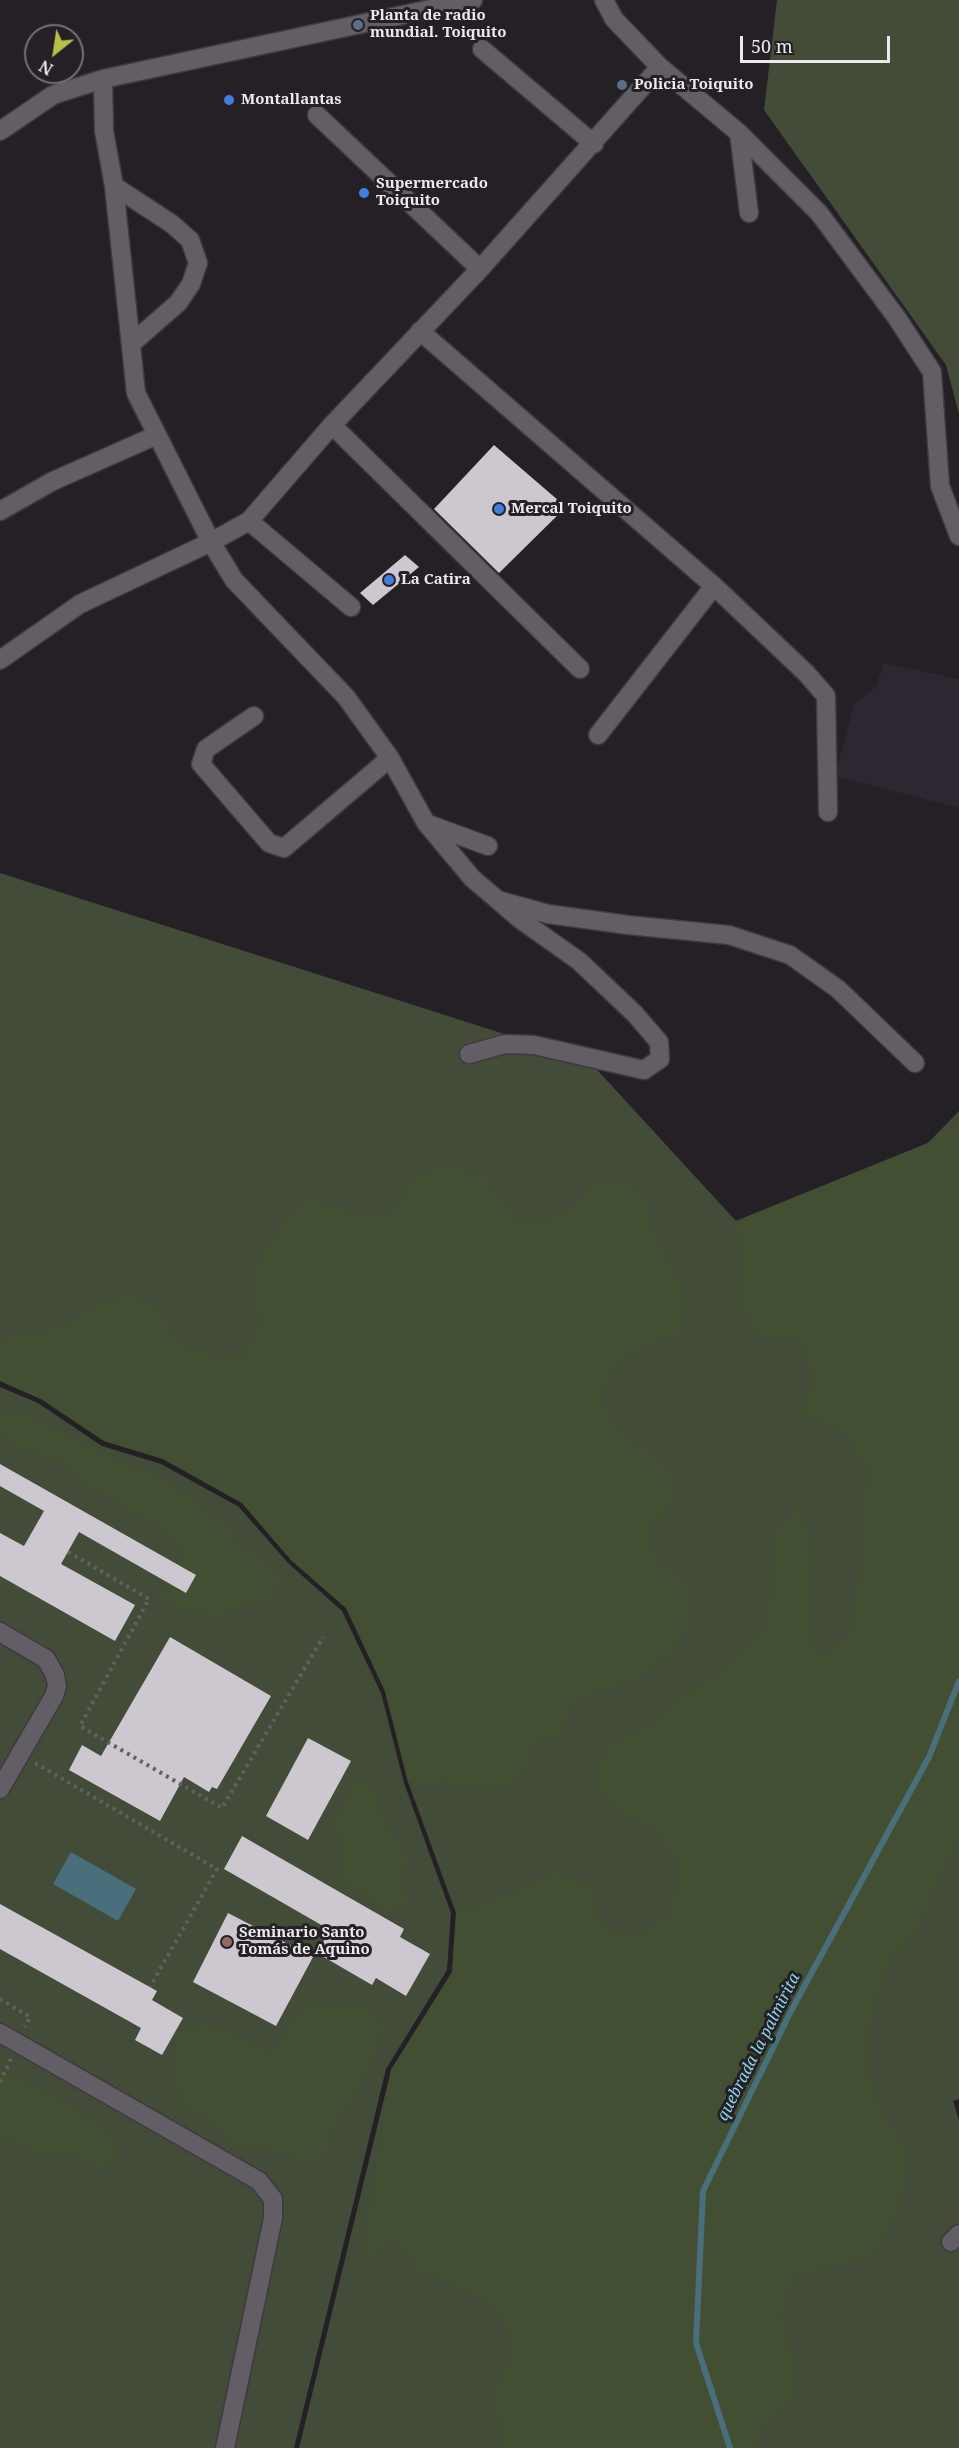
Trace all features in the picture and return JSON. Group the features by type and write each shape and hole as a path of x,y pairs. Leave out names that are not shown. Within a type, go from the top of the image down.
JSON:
{"street":[{"path":"0,131 53,95 103,79 473,0"},
{"path":"604,0 614,19 660,68 739,133 819,213 897,318 932,372 940,486 959,536"},
{"path":"482,49 594,144"},
{"path":"0,660 80,604 212,542 249,521 332,425 594,144 660,68"},
{"path":"103,79 104,131 114,186 136,393 212,542 234,580 346,698 390,758 426,823 472,878 521,920 579,961 635,1014 659,1042 660,1059 653,1066 644,1070 534,1045 505,1044 469,1054"},
{"path":"317,115 480,268"},
{"path":"739,133 749,213"},
{"path":"114,186 172,224 190,240 198,263 191,284 178,303 131,344"},
{"path":"420,331 714,586 806,673 826,696 828,813"},
{"path":"332,425 580,669"},
{"path":"0,511 53,481 157,435"},
{"path":"249,521 351,608"},
{"path":"597,735 714,586"},
{"path":"254,716 206,749 201,764 269,843 284,848 390,758"},
{"path":"426,823 488,846"},
{"path":"497,899 548,914 729,935 790,955 838,989 915,1063"},
{"path":"0,1632 46,1659 56,1675 57,1686 54,1696 0,1789"},
{"path":"0,2033 260,2181 273,2199 273,2218 225,2448"}],"path":[{"path":"68,1552 149,1599 81,1726 222,1808 323,1637"},
{"path":"20,1754 217,1869 150,1987"}],"shaded area":[{"path":"883,663 959,679 959,808 835,776 854,704 876,687"}],"green space":[{"path":"777,0 959,0 959,414 946,365 764,110"},
{"path":"0,873 589,1061 736,1221 928,1143 959,1111 959,2099 953,2101 959,2120 959,2448 299,2448 391,2070 452,1972 456,1913 408,1782 385,1691 346,1608 291,1560 242,1503 163,1459 104,1441 41,1399 0,1381"},
{"path":"959,1123 959,1835 917,1930 892,1958 876,1996 868,2035 869,2076 881,2114 905,2144 905,2183 893,2223 874,2257 833,2265 792,2280 781,2319 793,2358 793,2396 751,2448 505,2448 498,2429 497,2387 515,2344 496,2306 459,2287 420,2273 393,2237 360,2265 391,2070 452,1972 456,1913 518,1891 556,1872 593,1887 599,1927 636,1938 670,1913 680,1869 656,1828 618,1811 592,1777 611,1744 649,1726 678,1699 746,1652 768,1619 774,1537 797,1505 814,1542 808,1620 817,1659 849,1636 862,1554 867,1466 844,1432 801,1415 814,1377 798,1338 758,1337 737,1301 742,1258 736,1221 928,1143 944,1127"},
{"path":"456,1166 483,1175 499,1199 518,1220 548,1219 574,1207 592,1184 624,1180 646,1199 651,1227 666,1251 679,1279 687,1306 681,1333 652,1344 629,1357 609,1377 602,1404 618,1429 661,1463 678,1486 667,1512 646,1531 655,1558 676,1574 692,1595 689,1627 672,1652 650,1671 626,1685 596,1692 571,1707 559,1734 533,1746 523,1775 497,1791 440,1782 408,1782 385,1691 346,1608 291,1560 242,1503 163,1459 104,1441 41,1399 0,1381 0,1345 15,1333 45,1332 72,1321 95,1306 124,1296 152,1301 167,1325 189,1347 216,1358 247,1354 259,1329 253,1269 284,1221 308,1199 362,1214 390,1213 406,1190 427,1171"},
{"name":"Seminario Santo Tomás de Aquino","path":"0,1387 38,1403 102,1446 161,1464 239,1507 288,1563 342,1611 381,1693 404,1783 451,1913 447,1970 386,2069 294,2448 0,2448"},
{"path":"2,1413 26,1415 131,1467 156,1476 194,1499 229,1528 236,1544 259,1557 282,1581 270,1602 243,1605 219,1616 187,1611 158,1597 183,1554 175,1543 147,1517 125,1512 107,1494 88,1487 66,1466 46,1455 15,1447 0,1431"},
{"path":"359,1777 377,1792 383,1816 410,1862 397,1875 409,1900 386,1915 365,1895 337,1879 345,1851 333,1821"},
{"path":"307,2001 331,2005 361,2004 386,2027 356,2097 335,2119 333,2141 313,2165 282,2151 241,2147 207,2118 178,2104 175,2031 206,2024 272,2052"},
{"path":"0,2072 24,2080 89,2117 112,2141 120,2163 100,2169 72,2153 44,2155 8,2140 0,2140"}],"water":[{"path":"71,1852 136,1889 118,1921 53,1884"}],"building":[{"name":"Mercal Toiquito","path":"494,445 566,507 499,573 434,509"},
{"name":"La Catira","path":"405,555 419,567 373,605 360,593"},
{"path":"0,1464 196,1575 186,1593 79,1532 61,1564 135,1605 115,1641 0,1576 0,1533 24,1546 44,1511 0,1486"},
{"path":"170,1637 271,1696 217,1789 212,1787 209,1792 184,1777 160,1821 69,1770 82,1745 101,1756"},
{"path":"308,1738 351,1761 308,1840 266,1816"},
{"path":"242,1836 404,1929 400,1937 430,1954 406,1996 376,1978 372,1985 317,1953 330,1930 224,1869"},
{"path":"0,1904 157,1991 152,2000 183,2018 162,2055 135,2040 141,2028 0,1949"},
{"path":"228,1913 313,1957 276,2026 193,1982"}],"waterway":[{"name":"quebrada la palmirita","path":"730,2448 696,2343 703,2191 792,2009 929,1757 959,1681"}],"place":[{"name":"Planta de radio mundial. Toiquito","path":"358,25"},
{"name":"Policia Toiquito","path":"622,85"},
{"name":"Montallantas","path":"229,100"},
{"name":"Supermercado Toiquito","path":"364,193"},
{"name":"Mercal Toiquito","path":"499,509"},
{"name":"La Catira","path":"389,580"},
{"name":"Seminario Santo Tomás de Aquino","path":"227,1942"}]}
